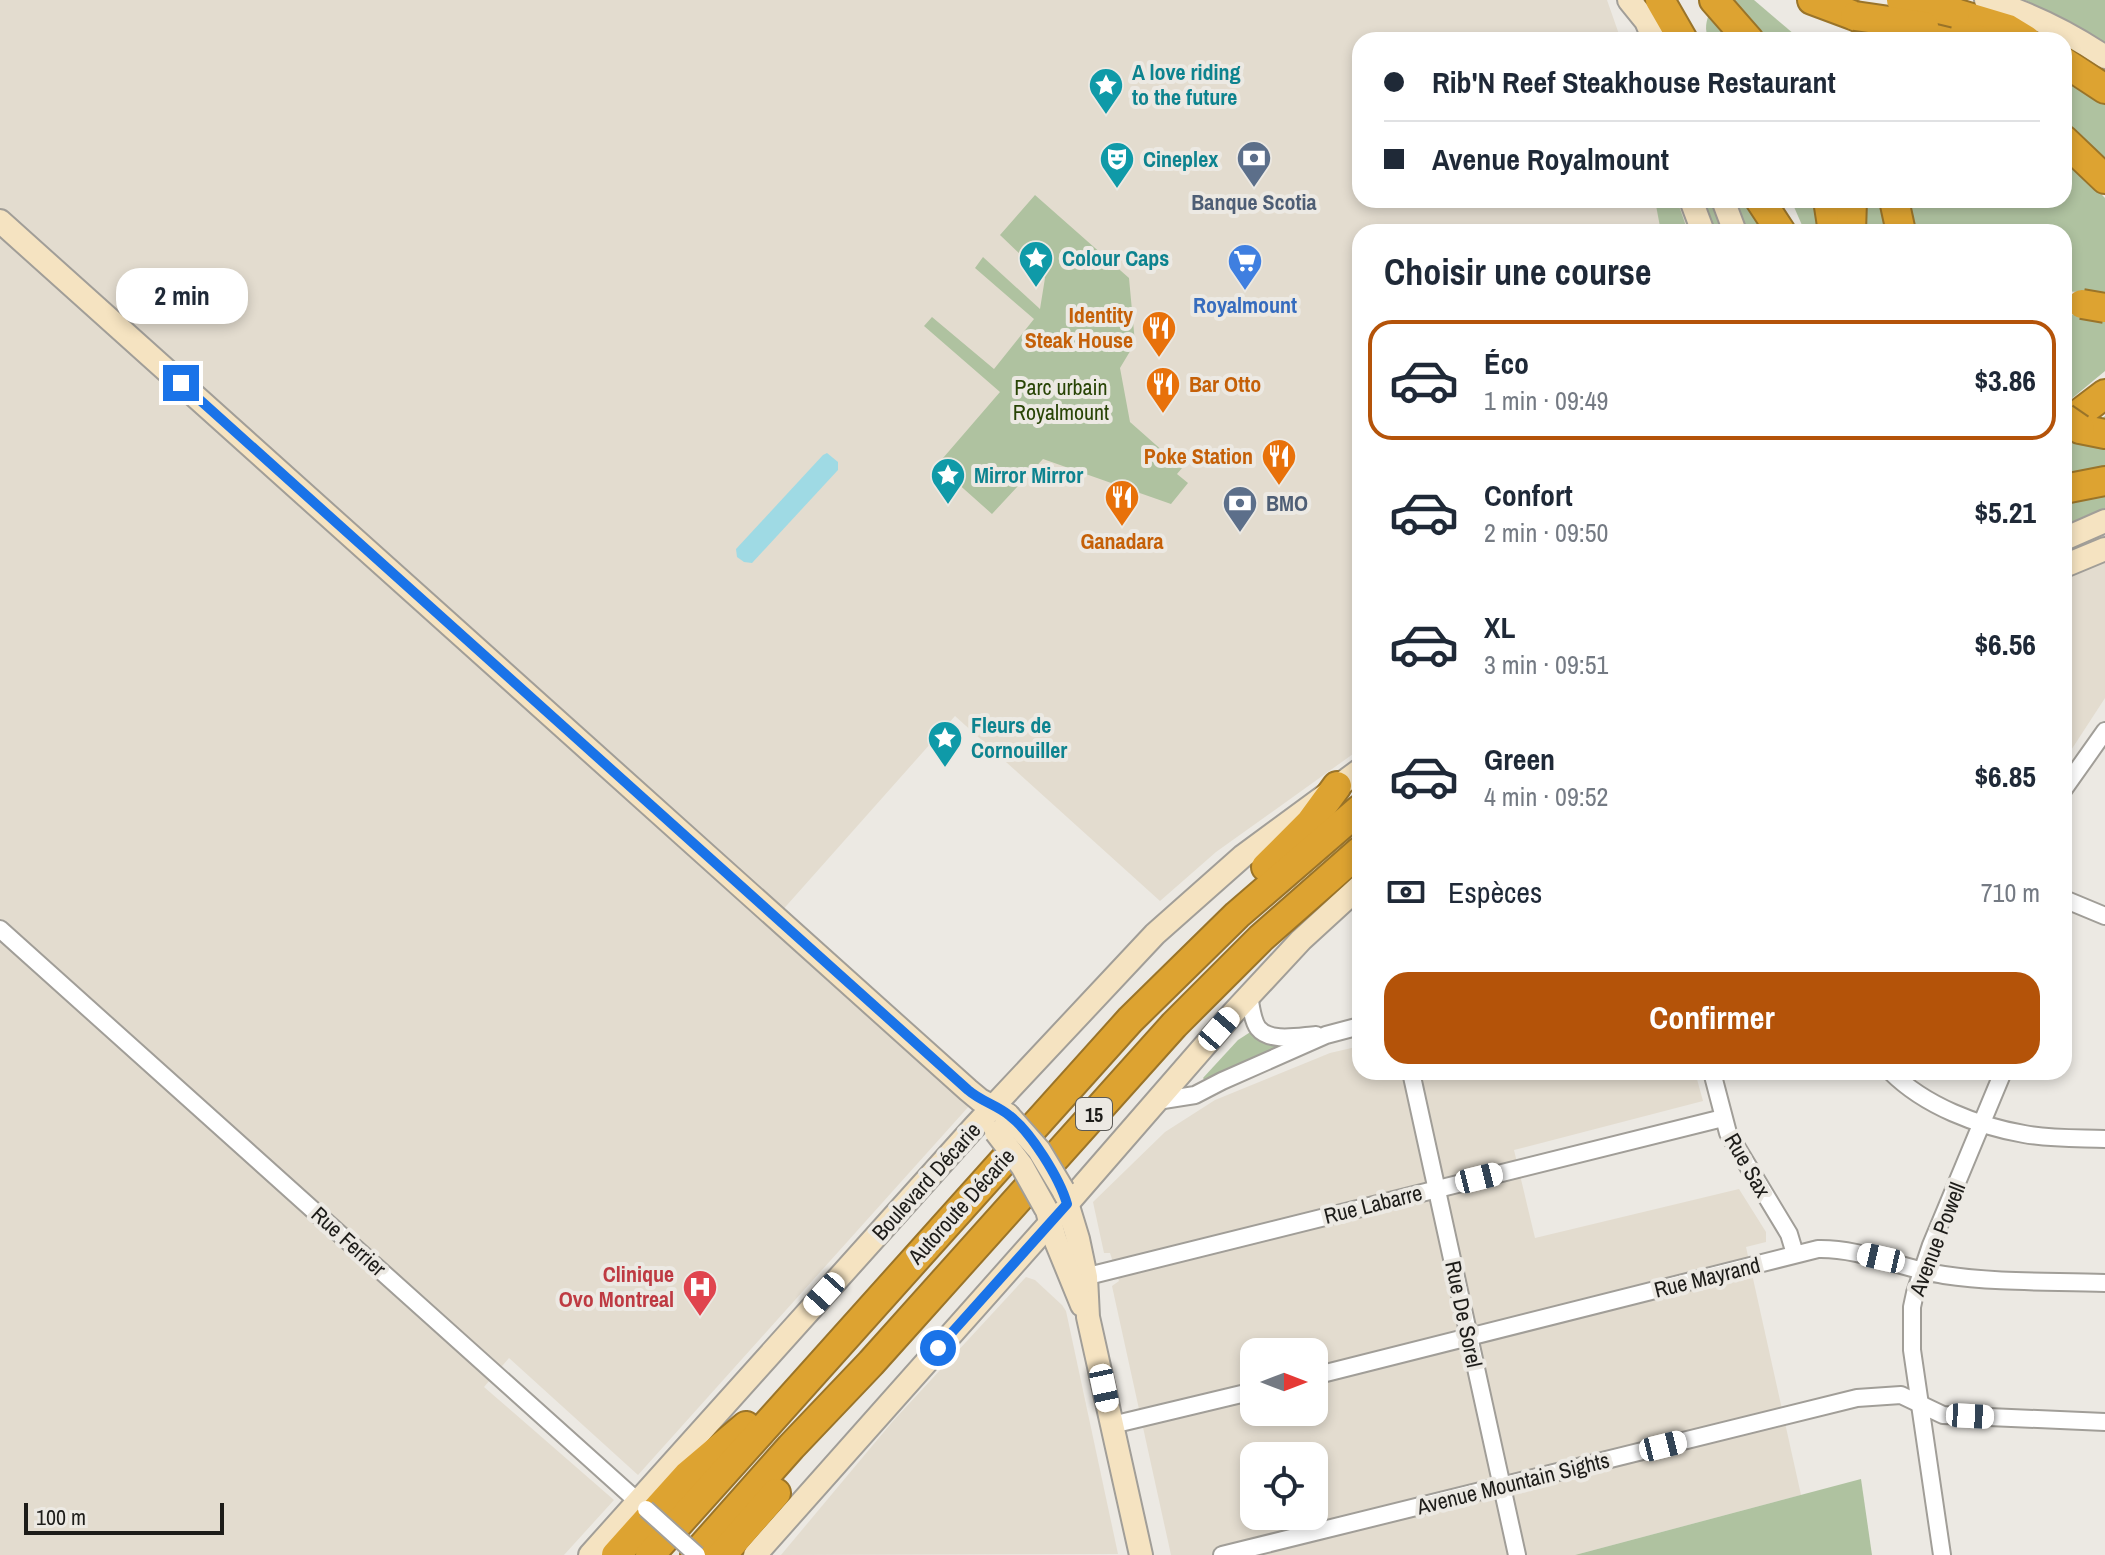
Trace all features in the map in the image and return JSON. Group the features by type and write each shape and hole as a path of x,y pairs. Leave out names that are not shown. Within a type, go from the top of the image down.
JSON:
{"highway":[{"path":"1660,0 1678,32"},
{"path":"1714,0 1743,32"},
{"path":"1812,0 1888,32"},
{"path":"1901,0 1967,30"},
{"path":"1855,16 1924,26 1967,30 2008,29 2013,32"},
{"path":"2072,67 2105,89"},
{"path":"2072,148 2105,179"},
{"path":"2075,426 2105,394"},
{"path":"2072,487 2105,481"},
{"path":"1237,915 1250,885 1349,778"},
{"name":"Autoroute Décarie","path":"650,1555 1103,1049 1237,915 1352,816"},
{"name":"Autoroute Décarie","path":"696,1555 1174,1025 1261,938 1352,858"},
{"path":"616,1555 687,1476 829,1355"},
{"path":"722,1555 805,1460 871,1363"}],"main road":[{"path":"1629,0 1637,32"},
{"path":"1629,0 1651,32"},
{"path":"1986,0 2016,9 2063,32"},
{"path":"2072,38 2105,57"},
{"path":"0,221 991,1111 1017,1122 1039,1150 1057,1206 1078,1239 1078,1278 1141,1555"},
{"path":"2072,535 2105,521"},
{"path":"2072,563 2105,549"},
{"name":"Boulevard Décarie","path":"590,1555 642,1505 991,1111 1169,919 1243,856 1349,778"},
{"path":"755,1555 1057,1206 1157,1101 1249,996 1320,921 1352,893"}],"street":[{"path":"2072,778 2105,731"},
{"path":"2072,902 2105,916"},
{"name":"Rue Ferrier","path":"0,929 696,1555"},
{"path":"1249,996 1256,1024 1263,1032 1279,1037 1326,1035"},
{"path":"1157,1101 1195,1095 1326,1035 1352,1028"},
{"name":"Rue De Sorel","path":"1413,1080 1517,1555"},
{"name":"Rue Sax","path":"1714,1080 1727,1132 1789,1234 1795,1254"},
{"path":"1900,1080 1927,1100 1982,1123 2034,1136 2105,1139"},
{"name":"Avenue Powell","path":"1942,1555 1910,1329 1913,1301 1922,1269 2000,1080"},
{"name":"Rue Labarre","path":"1078,1278 1723,1118"},
{"name":"Rue Mayrand","path":"1328,1372 1818,1249 1842,1250 1955,1276 2105,1283"},
{"path":"1112,1425 1240,1394"},
{"name":"Avenue Mountain Sights","path":"1222,1555 1233,1551 1245,1552 1857,1398 1901,1395 1943,1415 2105,1422"}],"shaded area":[{"path":"0,0 1607,0 1618,32 1352,32 1352,208 1683,208 1688,224 1352,224 1352,755 1216,852 1160,901 955,716 772,922 970,1105 638,1475 509,1358 484,1387 614,1500 564,1555 0,1555"},
{"path":"2105,561 2105,698 2072,749 2072,575"},
{"path":"1352,1048 1352,1080 1697,1080 1703,1101 1514,1150 1535,1238 1739,1189 1766,1232 1766,1242 1746,1247 1801,1495 1575,1555 1171,1555 1112,1286 1119,1281 1110,1253 1104,1253 1093,1202 1165,1132 1215,1100 1330,1053"},
{"path":"1026,1277 1035,1280 1066,1311 1118,1554 781,1555 893,1421"}],"green space":[{"path":"1729,0 1754,0 1792,32 1755,32"},
{"path":"2025,0 2105,0 2105,43 2070,22"},
{"path":"1710,11 1730,32 1706,32"},
{"path":"2072,79 2105,104 2105,159 2072,128"},
{"path":"2072,164 2105,198 2105,294 2072,292 2072,224 1909,224 1906,208 2072,208"},
{"name":"Parc urbain Royalmount","path":"1035,195 1129,278 1135,343 1120,368 1130,422 1182,468 1177,474 1188,483 1171,504 1043,459 992,514 937,465 1000,392 924,326 932,317 994,369 1034,319 975,268 983,257 1040,309 1045,278 1000,235"},
{"path":"1656,208 1680,208 1685,224 1660,224"},
{"path":"1704,208 1716,208 1721,224 1710,224"},
{"path":"1734,208 1748,208 1758,224 1741,224"},
{"path":"1794,208 1820,208 1823,224 1802,224"},
{"path":"1864,208 1888,208 1891,224 1863,224"},
{"path":"2072,314 2105,320 2105,371 2072,398"},
{"path":"2105,416 2105,467 2072,473 2072,437"},
{"path":"2105,491 2105,508 2072,522 2072,496"},
{"path":"1252,1031 1278,1045 1278,1048 1205,1081 1203,1078 1238,1040"},
{"path":"1861,1479 1872,1555 1575,1555"}],"water":[{"path":"827,453 838,462 838,470 752,563 737,557 736,549"}],"place":[{"name":"A love riding to the future","path":"1106,116"},
{"name":"Banque Scotia","path":"1254,189"},
{"name":"Cineplex","path":"1117,190"},
{"name":"Colour Caps","path":"1036,289"},
{"name":"Royalmount","path":"1245,292"},
{"name":"Identity Steak House","path":"1159,359"},
{"name":"Bar Otto","path":"1163,415"},
{"name":"Poke Station","path":"1279,487"},
{"name":"Mirror Mirror","path":"948,506"},
{"name":"Ganadara","path":"1122,528"},
{"name":"BMO","path":"1240,534"},
{"name":"Fleurs de Cornouiller","path":"945,769"},
{"name":"Clinique Ovo Montreal","path":"700,1318"}],"route":[{"path":"181,383 968,1090 1010,1116 1039,1150 1057,1178 1067,1204 938,1348"}]}
